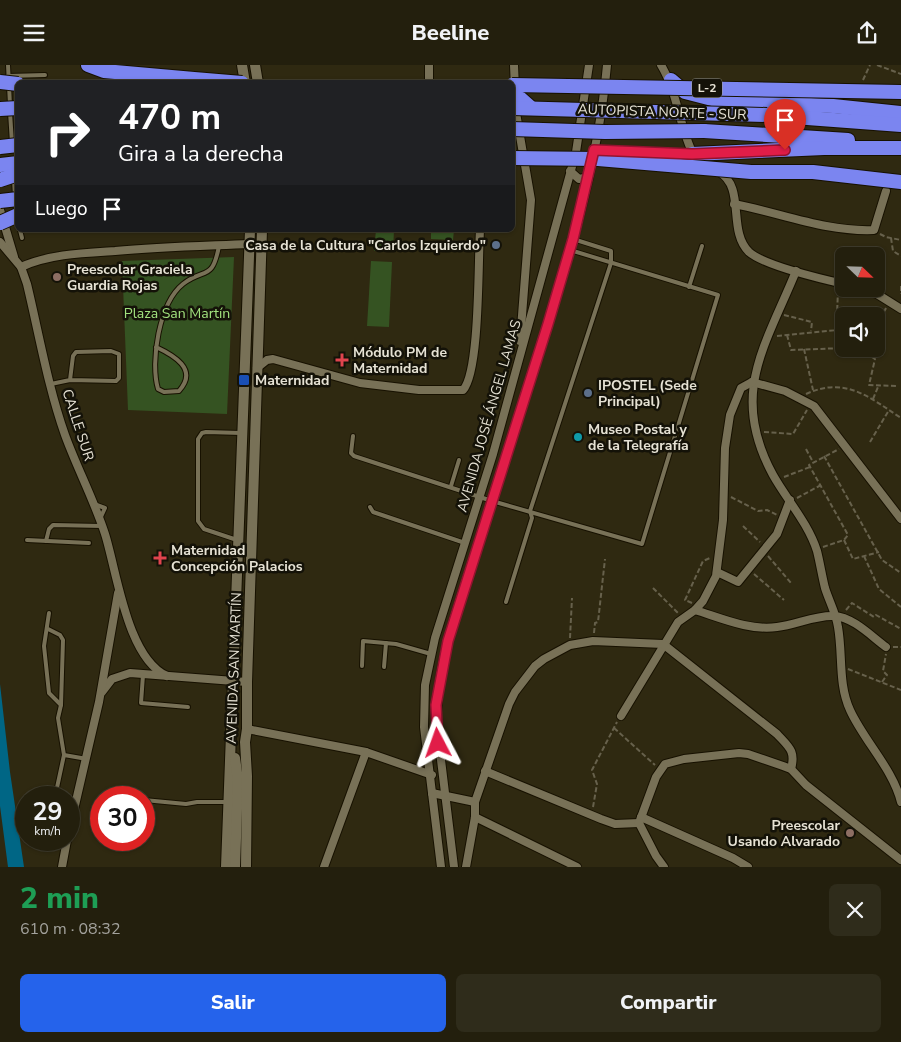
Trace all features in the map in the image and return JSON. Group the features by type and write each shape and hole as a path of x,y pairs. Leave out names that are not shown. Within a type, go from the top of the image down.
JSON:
{"highway":[{"path":"88,65 104,71 206,80"},
{"path":"132,65 180,73 194,79"},
{"path":"671,80 685,92 720,101 833,106 901,113"},
{"name":"L-2","path":"515,85 901,92"},
{"name":"AUTOPISTA NORTE - SUR","path":"515,102 521,99 530,107 767,115 901,125"},
{"name":"AUTOPISTA NORTE - SUR","path":"515,129 605,132 704,131 901,143"},
{"path":"515,138 605,132"},
{"path":"692,154 824,148 901,148"},
{"path":"515,158 598,159 751,173 813,172 901,181"},
{"path":"0,201 15,199"},
{"path":"0,223 15,218"}],"main road":[{"path":"242,65 243,80"},
{"path":"255,65 258,80"},
{"name":"AVENIDA SAN MARTÍN","path":"226,867 250,232"},
{"name":"AVENIDA SAN MARTÍN","path":"246,867 247,776 245,742 247,729 262,232"},
{"path":"232,732 238,780 235,867"},
{"path":"238,780 245,742"}],"street":[{"path":"429,65 429,80"},
{"path":"514,65 514,80"},
{"name":"AVENIDA JOSÉ ÁNGEL LAMAS","path":"441,867 428,774 423,704 431,654 519,360 570,171 580,129 589,65"},
{"name":"AVENIDA JOSÉ ÁNGEL LAMAS","path":"454,867 450,828 441,778 436,705 441,668 570,250 589,177 606,65"},
{"path":"661,65 671,80 679,116 692,154 698,164 728,178 734,204 736,226 749,251 762,259 835,282"},
{"path":"515,114 531,200 519,360"},
{"path":"594,150 692,154"},
{"path":"570,171 579,179 589,177"},
{"path":"734,204 812,223 859,230 874,229 886,191"},
{"path":"0,210 14,259"},
{"path":"257,368 266,360 274,359 360,383 419,390 463,390 469,383 474,358 480,232"},
{"path":"0,242 21,267 32,262 81,253 249,244"},
{"name":"CALLE SUR","path":"21,267 27,284 65,436 101,523 127,619 155,669 167,676"},
{"path":"796,271 752,381 752,411 756,433 776,481 790,500 816,549 837,617 842,682 849,709 884,768 901,802"},
{"path":"880,297 901,309"},
{"path":"752,381 799,397 810,403 825,418 844,446 901,519"},
{"path":"621,716 663,645 682,617 697,608 717,572 724,493 725,448 731,410 741,388 752,381"},
{"path":"717,572 738,582 777,534 790,500"},
{"name":"CALLE SUR","path":"80,787 100,696 118,588"},
{"path":"697,608 749,626 760,627 777,627 837,617 856,625 886,647"},
{"path":"466,867 475,817 475,802 499,726 515,692 544,659 570,645 593,641 663,645 777,734 792,752 794,759 791,769"},
{"path":"100,696 106,686 120,675 130,673 247,681"},
{"path":"247,729 366,752 441,778"},
{"path":"324,867 366,752"},
{"path":"664,867 656,857 640,820 660,769 665,764 684,759 739,753 748,754 791,769 806,785 901,860"},
{"path":"485,771 616,824 640,820 733,858 748,867"},
{"path":"432,793 475,802"},
{"path":"475,817 577,867"},
{"path":"62,867 64,851"}],"lane":[{"path":"8,65 11,165 15,195"},
{"path":"9,81 44,75"},
{"path":"0,104 9,107"},
{"path":"20,232 22,239"},
{"path":"506,602 532,518 530,511 611,263 611,251 573,239"},
{"path":"156,347 176,357 182,363 186,374 183,386 179,391 164,392 158,389 154,368 156,347 162,323 173,295 183,284 211,271 216,263 220,245"},
{"path":"690,287 702,246"},
{"path":"353,436 351,453 354,456 393,470 451,486 492,501 642,544 718,295 570,250"},
{"path":"51,384 70,380 116,381 119,378 119,354 111,351 76,352 72,356 70,380"},
{"path":"237,539 204,529 198,521 198,439 202,433 206,432 243,433"},
{"path":"451,486 459,460"},
{"path":"370,507 373,512 465,543"},
{"path":"46,541 49,529 53,525 101,523"},
{"path":"27,541 89,543"},
{"path":"49,613 44,646 49,693 61,705"},
{"path":"48,629 60,635 63,639 61,705 58,718 64,755 57,786"},
{"path":"362,666 362,641 386,643 431,654"},
{"path":"384,667 386,643"},
{"path":"143,675 141,703 188,707"},
{"path":"64,755 87,759"},
{"path":"155,801 186,804 197,801 228,803"}],"path":[{"path":"862,86 863,79 868,73 870,65"},
{"path":"877,65 901,74"},
{"path":"874,229 891,238 901,240"},
{"path":"891,238 893,251 901,255"},
{"path":"901,286 901,294"},
{"path":"885,309 889,301"},
{"path":"778,313 812,322 811,331"},
{"path":"769,335 835,330"},
{"path":"786,335 791,350 835,348"},
{"path":"804,349 814,390"},
{"path":"872,357 875,359 869,385 878,387 896,386"},
{"path":"799,397 814,390 842,387 873,399 901,418"},
{"path":"873,399 878,387"},
{"path":"756,433 769,431 793,434 810,403"},
{"path":"870,442 881,420 889,410"},
{"path":"776,481 810,467 809,465 844,446"},
{"path":"806,449 814,462"},
{"path":"824,456 882,560 901,573"},
{"path":"810,467 848,535 844,540 816,549"},
{"path":"790,500 821,485"},
{"path":"724,493 758,511 767,510 783,517"},
{"path":"743,526 765,549 791,583"},
{"path":"844,540 853,559 879,552"},
{"path":"697,608 685,600 703,561 718,554"},
{"path":"864,556 879,589 901,607"},
{"path":"593,641 594,623 598,622 605,559"},
{"path":"749,569 784,600"},
{"path":"653,588 682,617"},
{"path":"570,645 572,598"},
{"path":"837,617 852,603 874,617 876,615 901,629"},
{"path":"882,682 887,675 883,671 886,647"},
{"path":"841,667 901,690"},
{"path":"590,815 597,784 592,770 621,716"},
{"path":"614,728 660,769"}],"green space":[{"path":"376,232 394,232 393,252 374,251"},
{"path":"431,232 454,232 453,240 431,239"},
{"name":"Plaza San Martín","path":"234,257 227,414 128,410 122,261"},
{"path":"371,261 392,262 389,327 367,326"}],"water":[{"path":"0,684 15,806 15,851 22,851 24,867 8,867 0,806"}],"place":[{"name":"Casa de la Cultura \"Carlos Izquierdo\"","path":"496,245"},
{"name":"Preescolar Graciela Guardia Rojas","path":"57,277"},
{"name":"Módulo PM de Maternidad","path":"342,360"},
{"name":"Maternidad","path":"244,380"},
{"name":"IPOSTEL (Sede Principal)","path":"588,393"},
{"name":"Museo Postal y de la Telegrafía","path":"578,437"},
{"name":"Maternidad Concepción Palacios","path":"160,558"},
{"name":"Preescolar Usando Alvarado","path":"850,833"}],"route":[{"path":"438,743 436,705 441,668 448,641 548,324 573,239 594,150 692,154 785,150"}]}
